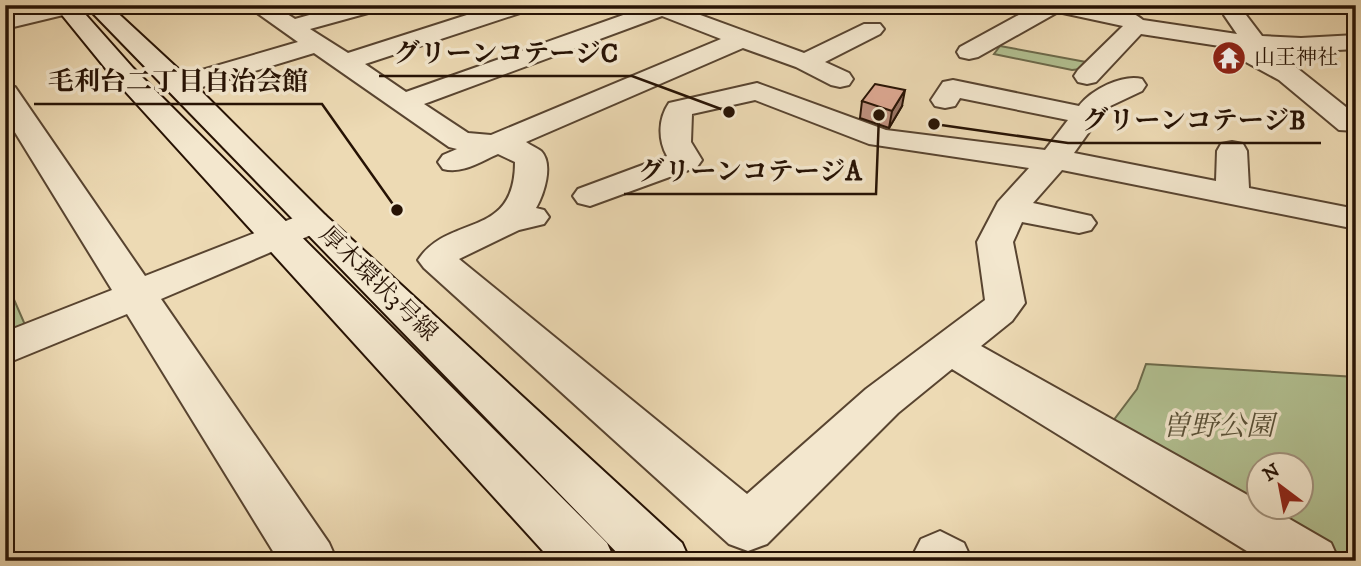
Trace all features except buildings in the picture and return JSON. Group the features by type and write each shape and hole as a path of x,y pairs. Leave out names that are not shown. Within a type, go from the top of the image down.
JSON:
{"street":[{"path":"257,5 460,141 512,147 530,158 532,180 517,212 520,219 445,252 437,260 748,527 882,401 952,349 1005,303 995,242 1010,209 1052,162 1097,102 1133,85"},
{"path":"292,27 371,5"},
{"path":"345,62 522,5"},
{"path":"5,22 76,6"},
{"name":"厚木環状3号線","path":"76,6 180,85 297,228 588,561"},
{"name":"厚木環状3号線","path":"76,6 124,74 663,561"},
{"path":"969,52 1050,6 1128,19 1136,26 1244,42 1301,45 1356,42"},
{"path":"403,102 657,7 805,62 852,97 893,140 1052,162 1061,160 1356,219"},
{"path":"1232,9 1244,42 1242,50 1288,74 1349,124"},
{"path":"1087,76 1136,26"},
{"path":"805,62 872,29"},
{"path":"454,162 742,39"},
{"path":"180,85 317,44"},
{"path":"590,196 686,160 680,154 673,132 679,109 757,91 852,97"},
{"path":"944,91 1087,116"},
{"path":"5,93 310,561"},
{"path":"1232,151 1233,194"},
{"path":"1010,209 1079,223"},
{"path":"5,349 297,228"},
{"path":"952,349 1312,561"},
{"path":"937,561 940,557 945,561"}],"green space":[{"path":"1000,46 1086,62 1081,69 1072,70 994,54"},
{"path":"5,279 26,327 5,336"},
{"name":"曽野公園","path":"1146,364 1356,377 1356,561 1338,561 1266,520 1316,520 1316,450 1246,450 1246,508 1107,429 1137,389"}],"place":[{"name":"山王神社","path":"1229,58"},
{"name":"グリーンコテージC","path":"729,112"},
{"name":"グリーンコテージA","path":"879,115"},
{"name":"グリーンコテージB","path":"934,124"},
{"name":"毛利台二丁目自治会館","path":"397,210"}]}
